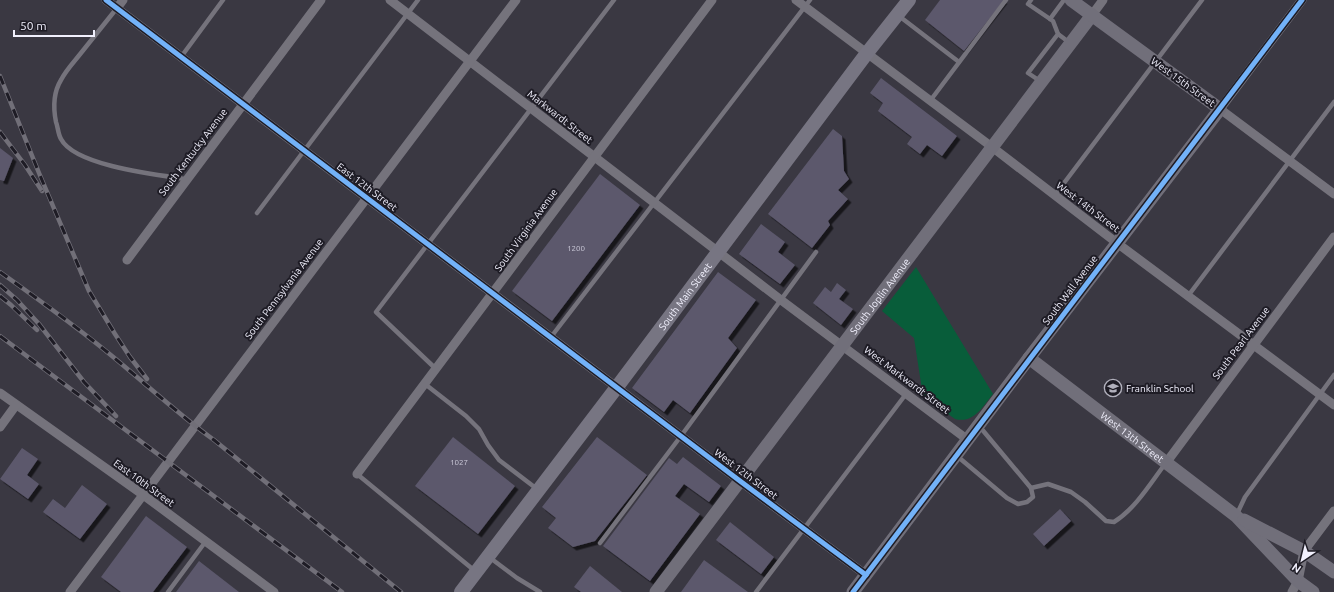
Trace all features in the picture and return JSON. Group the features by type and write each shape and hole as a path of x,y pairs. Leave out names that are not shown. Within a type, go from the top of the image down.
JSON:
{"main road":[{"name":"South Main Street","path":"461,592 909,0"}],"street":[{"name":"East 12th Street","path":"106,0 617,387"},
{"path":"117,8 123,0"},
{"name":"South Kentucky Avenue","path":"127,260 321,0"},
{"name":"Markwardt Street","path":"390,0 718,252"},
{"name":"South Pennsylvania Avenue","path":"70,592 142,494 516,0"},
{"name":"South Virginia Avenue","path":"357,474 712,0"},
{"name":"West 14th Street","path":"796,0 807,3 867,54 1334,405"},
{"name":"West 15th Street","path":"1071,0 1334,194"},
{"name":"South Joplin Avenue","path":"656,592 1103,0"},
{"name":"South Wall Avenue","path":"853,592 1302,0"},
{"name":"South Pearl Avenue","path":"1166,463 1334,237"},
{"name":"West Markwardt Street","path":"718,252 968,440"},
{"name":"West 13th Street","path":"1029,358 1236,516 1304,551 1334,572"},
{"name":"West 12th Street","path":"617,387 866,575"},
{"name":"East 10th Street","path":"0,393 142,494 270,591"},
{"path":"0,426 16,405"},
{"path":"1295,587 1304,551 1334,511"},
{"name":"West 13th Street","path":"1236,516 1295,587 1313,592"}],"lane":[{"path":"181,57 223,0"},
{"path":"257,213 418,0"},
{"path":"436,369 376,312 614,0"},
{"path":"930,101 1006,0"},
{"path":"1031,0 1028,4 1053,21 1058,34 1070,43"},
{"path":"1050,19 1064,0"},
{"path":"1055,195 1202,0"},
{"path":"551,337 807,3"},
{"path":"117,8 60,80 54,100 54,112 61,139 67,147 94,161 131,170 186,179"},
{"path":"897,15 959,62"},
{"path":"1041,82 1028,73 1058,34"},
{"path":"1188,296 1334,102"},
{"path":"600,543 681,436 816,252"},
{"path":"1236,516 1245,497 1334,375"},
{"path":"425,384 466,416 479,429 499,460 538,490"},
{"path":"756,592 906,394"},
{"path":"956,455 1007,498 1018,504 1027,502 1033,497 1031,488 979,425"},
{"path":"1031,488 1048,484 1071,492 1085,502 1106,521 1114,522 1122,517 1142,495 1166,463"},
{"path":"357,474 476,572"},
{"path":"168,592 206,541"},
{"path":"488,556 517,578 540,592"}],"green space":[{"path":"916,267 993,394 982,409 968,419 955,419 923,396 914,338 882,311"}],"building":[{"path":"940,0 1004,0 964,51 925,20"},
{"path":"881,78 957,136 942,156 927,145 920,154 907,144 912,137 878,111 883,103 870,93"},
{"path":"833,129 842,136 844,171 849,179 838,190 848,199 828,221 830,225 812,248 768,214"},
{"path":"0,148 13,158 4,181 0,180"},
{"path":"600,174 640,205 552,321 512,291"},
{"path":"761,224 785,242 778,252 795,265 780,284 739,254"},
{"path":"718,272 756,300 728,338 737,348 690,413 673,400 664,412 632,388"},
{"path":"837,283 846,290 839,299 853,309 841,325 813,303 825,287 831,292"},
{"path":"453,437 515,486 478,534 415,486"},
{"path":"597,437 647,475 595,541 573,547 548,528 556,518 542,507"},
{"path":"22,448 38,459 27,475 39,484 28,499 0,479"},
{"path":"683,457 721,486 709,502 684,484 675,496 700,514 650,581 603,546 669,458 677,464"},
{"path":"82,485 107,504 80,539 43,512 53,499 65,508"},
{"path":"1060,509 1071,521 1044,546 1033,534"},
{"path":"146,516 187,547 153,592 121,592 101,577"},
{"path":"730,522 774,557 761,574 716,540"},
{"path":"704,560 748,592 681,592"},
{"path":"199,561 239,592 176,592"},
{"path":"590,566 622,592 581,592 574,587"}],"railway":[{"path":"0,76 89,291 130,357 147,379"},
{"path":"0,132 25,165 42,191"},
{"path":"0,272 98,345 188,420 401,592"},
{"path":"0,285 17,300 39,324 84,382 116,416"},
{"path":"0,296 37,330"},
{"path":"0,336 342,592"}],"cycle path":[{"path":"106,0 866,575"},
{"path":"853,592 1302,0"}],"place":[{"name":"Franklin School","path":"1113,388"}]}
